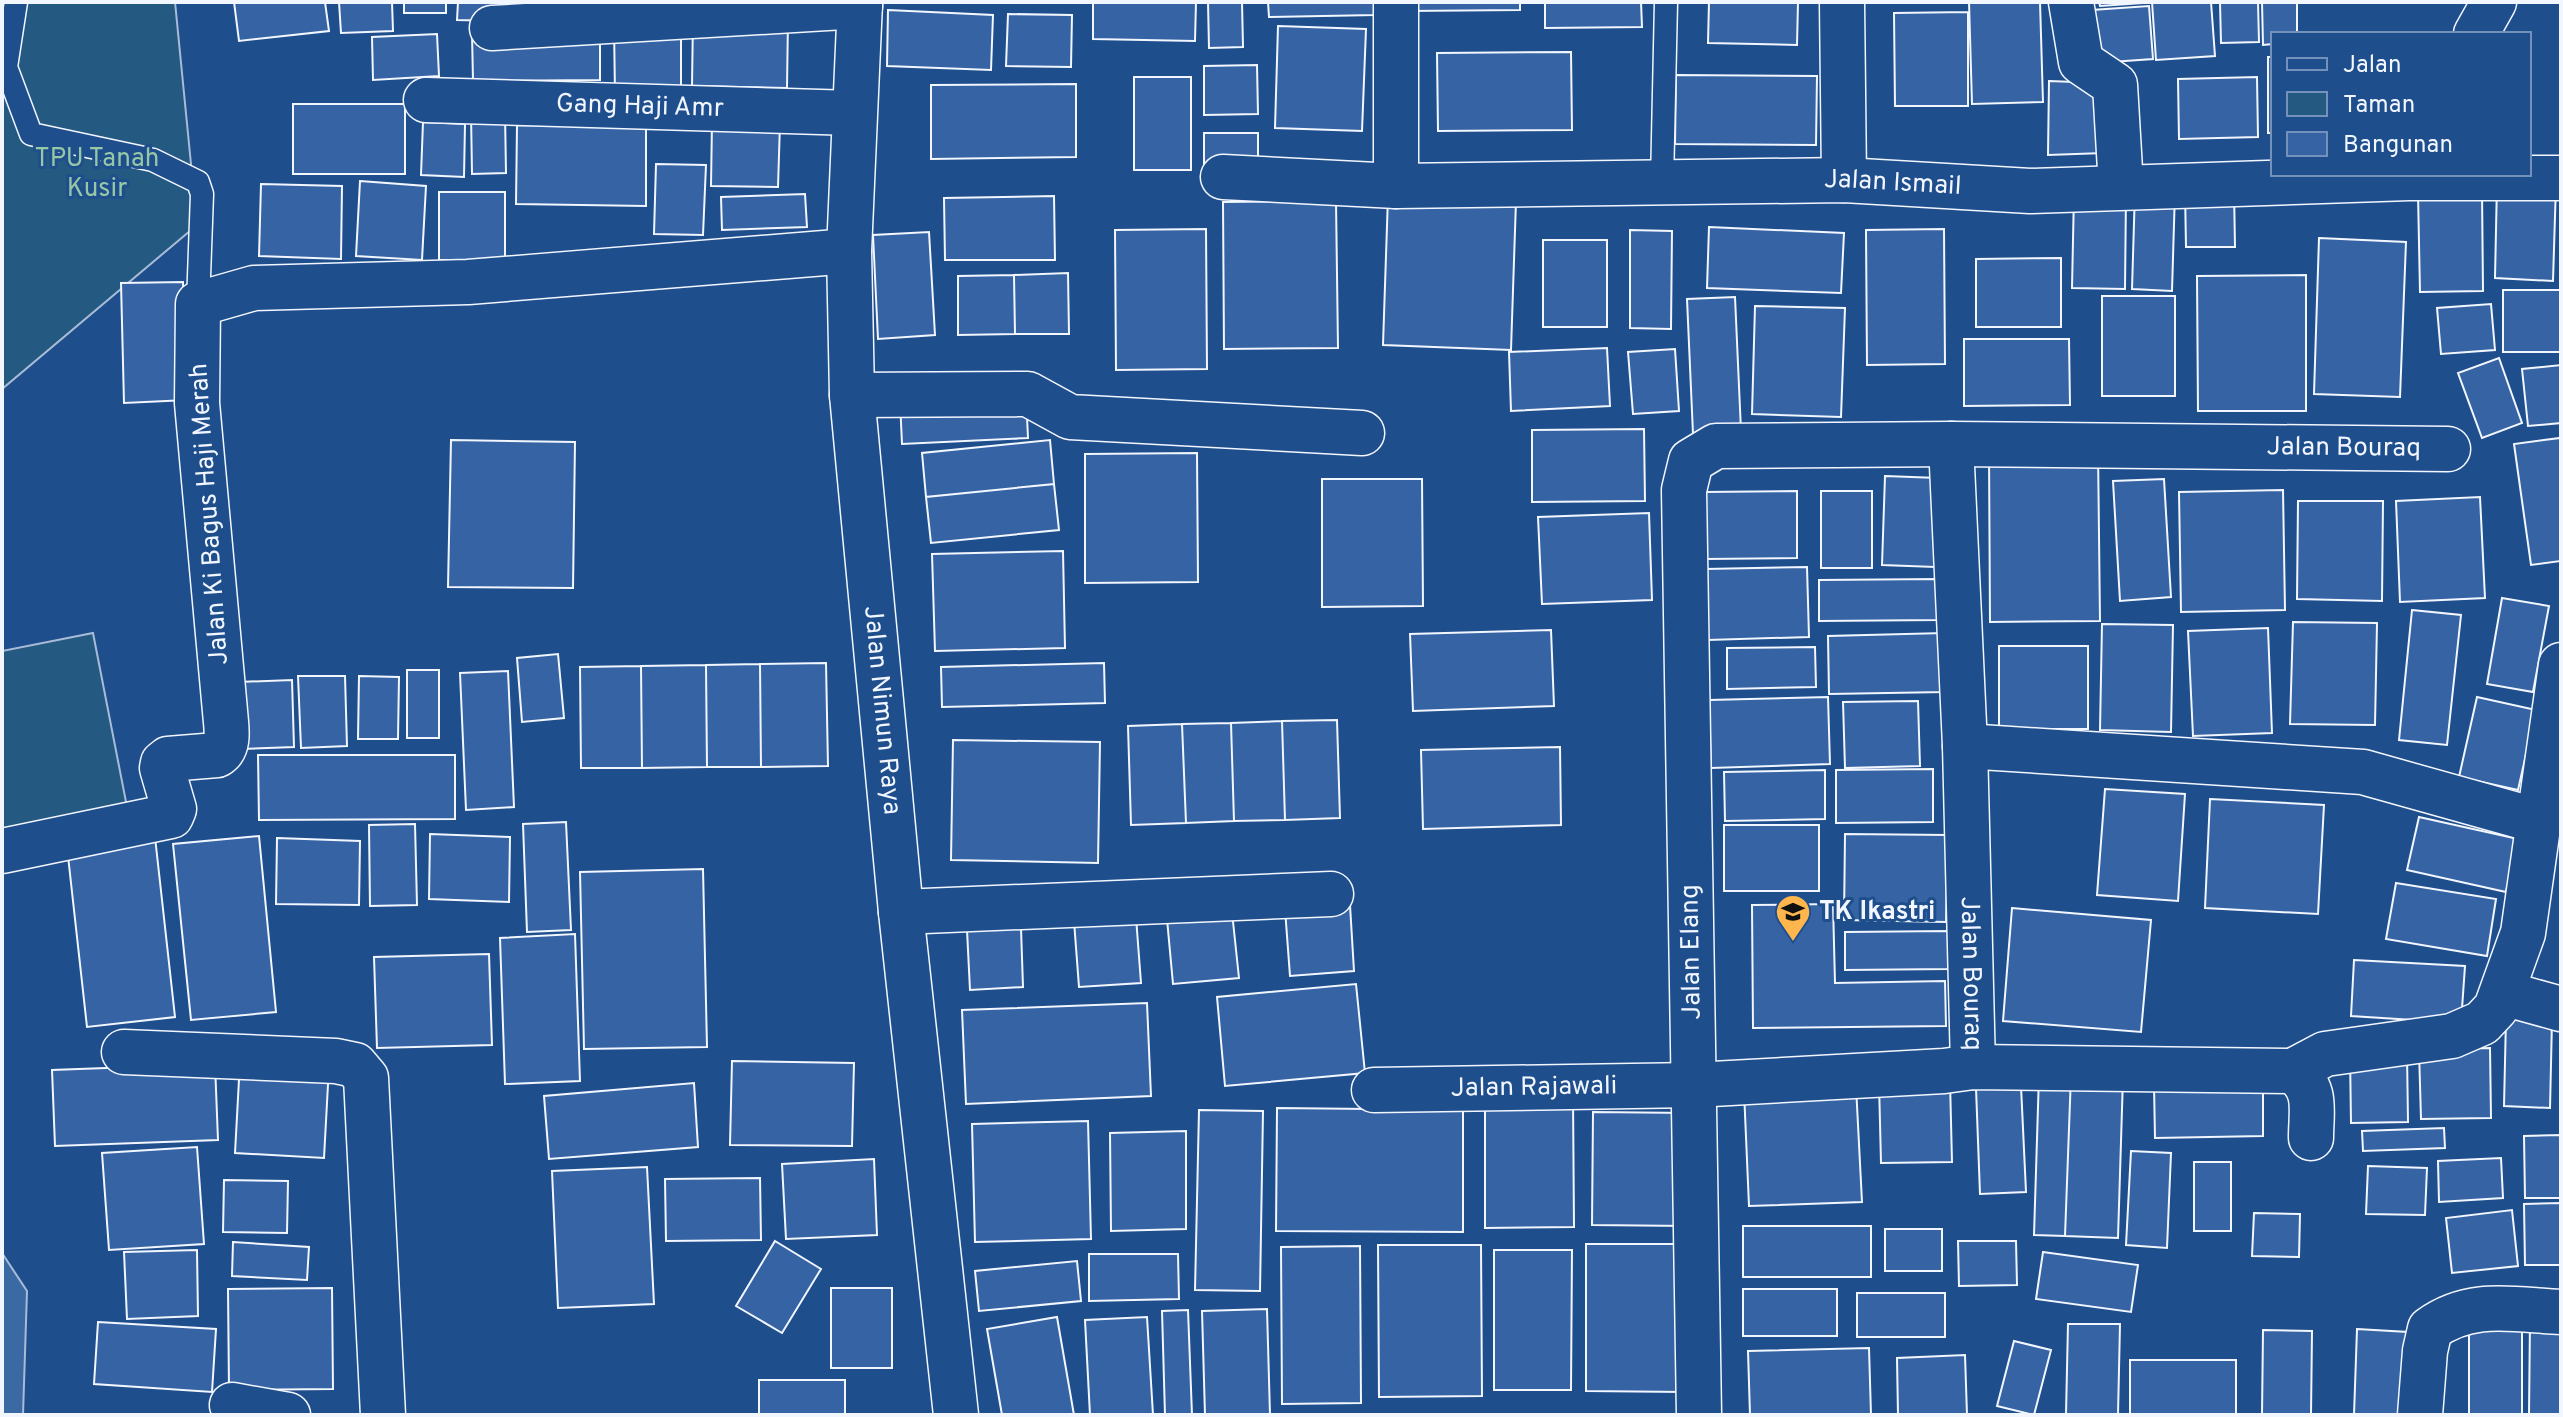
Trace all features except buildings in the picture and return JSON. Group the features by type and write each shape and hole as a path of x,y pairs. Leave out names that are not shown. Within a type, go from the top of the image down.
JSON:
{"street":[{"path":"1396,2 1396,186"},
{"path":"1842,2 1844,180"},
{"path":"2071,2 2081,62 2115,85 2121,187"},
{"path":"2477,32 2494,2"},
{"path":"492,28 860,4"},
{"name":"Jalan Nimun Raya","path":"860,4 849,251 852,395 901,912 956,1415"},
{"name":"Gang Haji Amr","path":"426,100 854,113"},
{"name":"Jalan Ismail","path":"1223,177 1396,186 1844,180 2030,191 2409,176 2561,178"},
{"path":"198,304 254,288 468,282 849,251"},
{"name":"Jalan Ki Bagus Haji Merah","path":"2,851 171,816 174,809 163,763 168,759 217,755 226,746 197,403 198,304"},
{"path":"852,395 1028,394 1070,417 1362,433"},
{"name":"Jalan Bouraq","path":"1694,1085 1973,1067 1965,746 1951,444"},
{"name":"Jalan Bouraq","path":"1684,490 1691,461 1716,446 1951,444 2448,449"},
{"name":"Jalan Elang","path":"1684,490 1699,1415"},
{"path":"1973,1067 2293,1071 2325,1054 2452,1036 2482,1023 2496,1008 2503,993 2523,933 2561,665"},
{"path":"1965,746 2363,772 2538,821"},
{"path":"901,912 1331,894"},
{"path":"2503,993 2561,1009"},
{"path":"124,1052 336,1061 355,1065 366,1078 383,1415"},
{"path":"2293,1071 2304,1079 2311,1092 2311,1138"},
{"name":"Jalan Rajawali","path":"1374,1090 1694,1085"},
{"path":"2420,1415 2425,1351 2430,1329 2447,1316 2477,1308 2561,1312"},
{"path":"232,1405 288,1415"}],"lane":[{"path":"16,2 6,67 31,134 153,160 196,180 201,186 198,304"},
{"path":"1662,183 1666,2"}],"green space":[{"name":"TPU Tanah Kusir","path":"2,2 175,2 197,225 2,389"},
{"path":"93,633 127,807 2,831 2,651"}],"shaded area":[{"path":"2,1253 27,1291 23,1415 2,1415"}],"place":[{"name":"TK Ikastri","path":"1793,943"}]}
